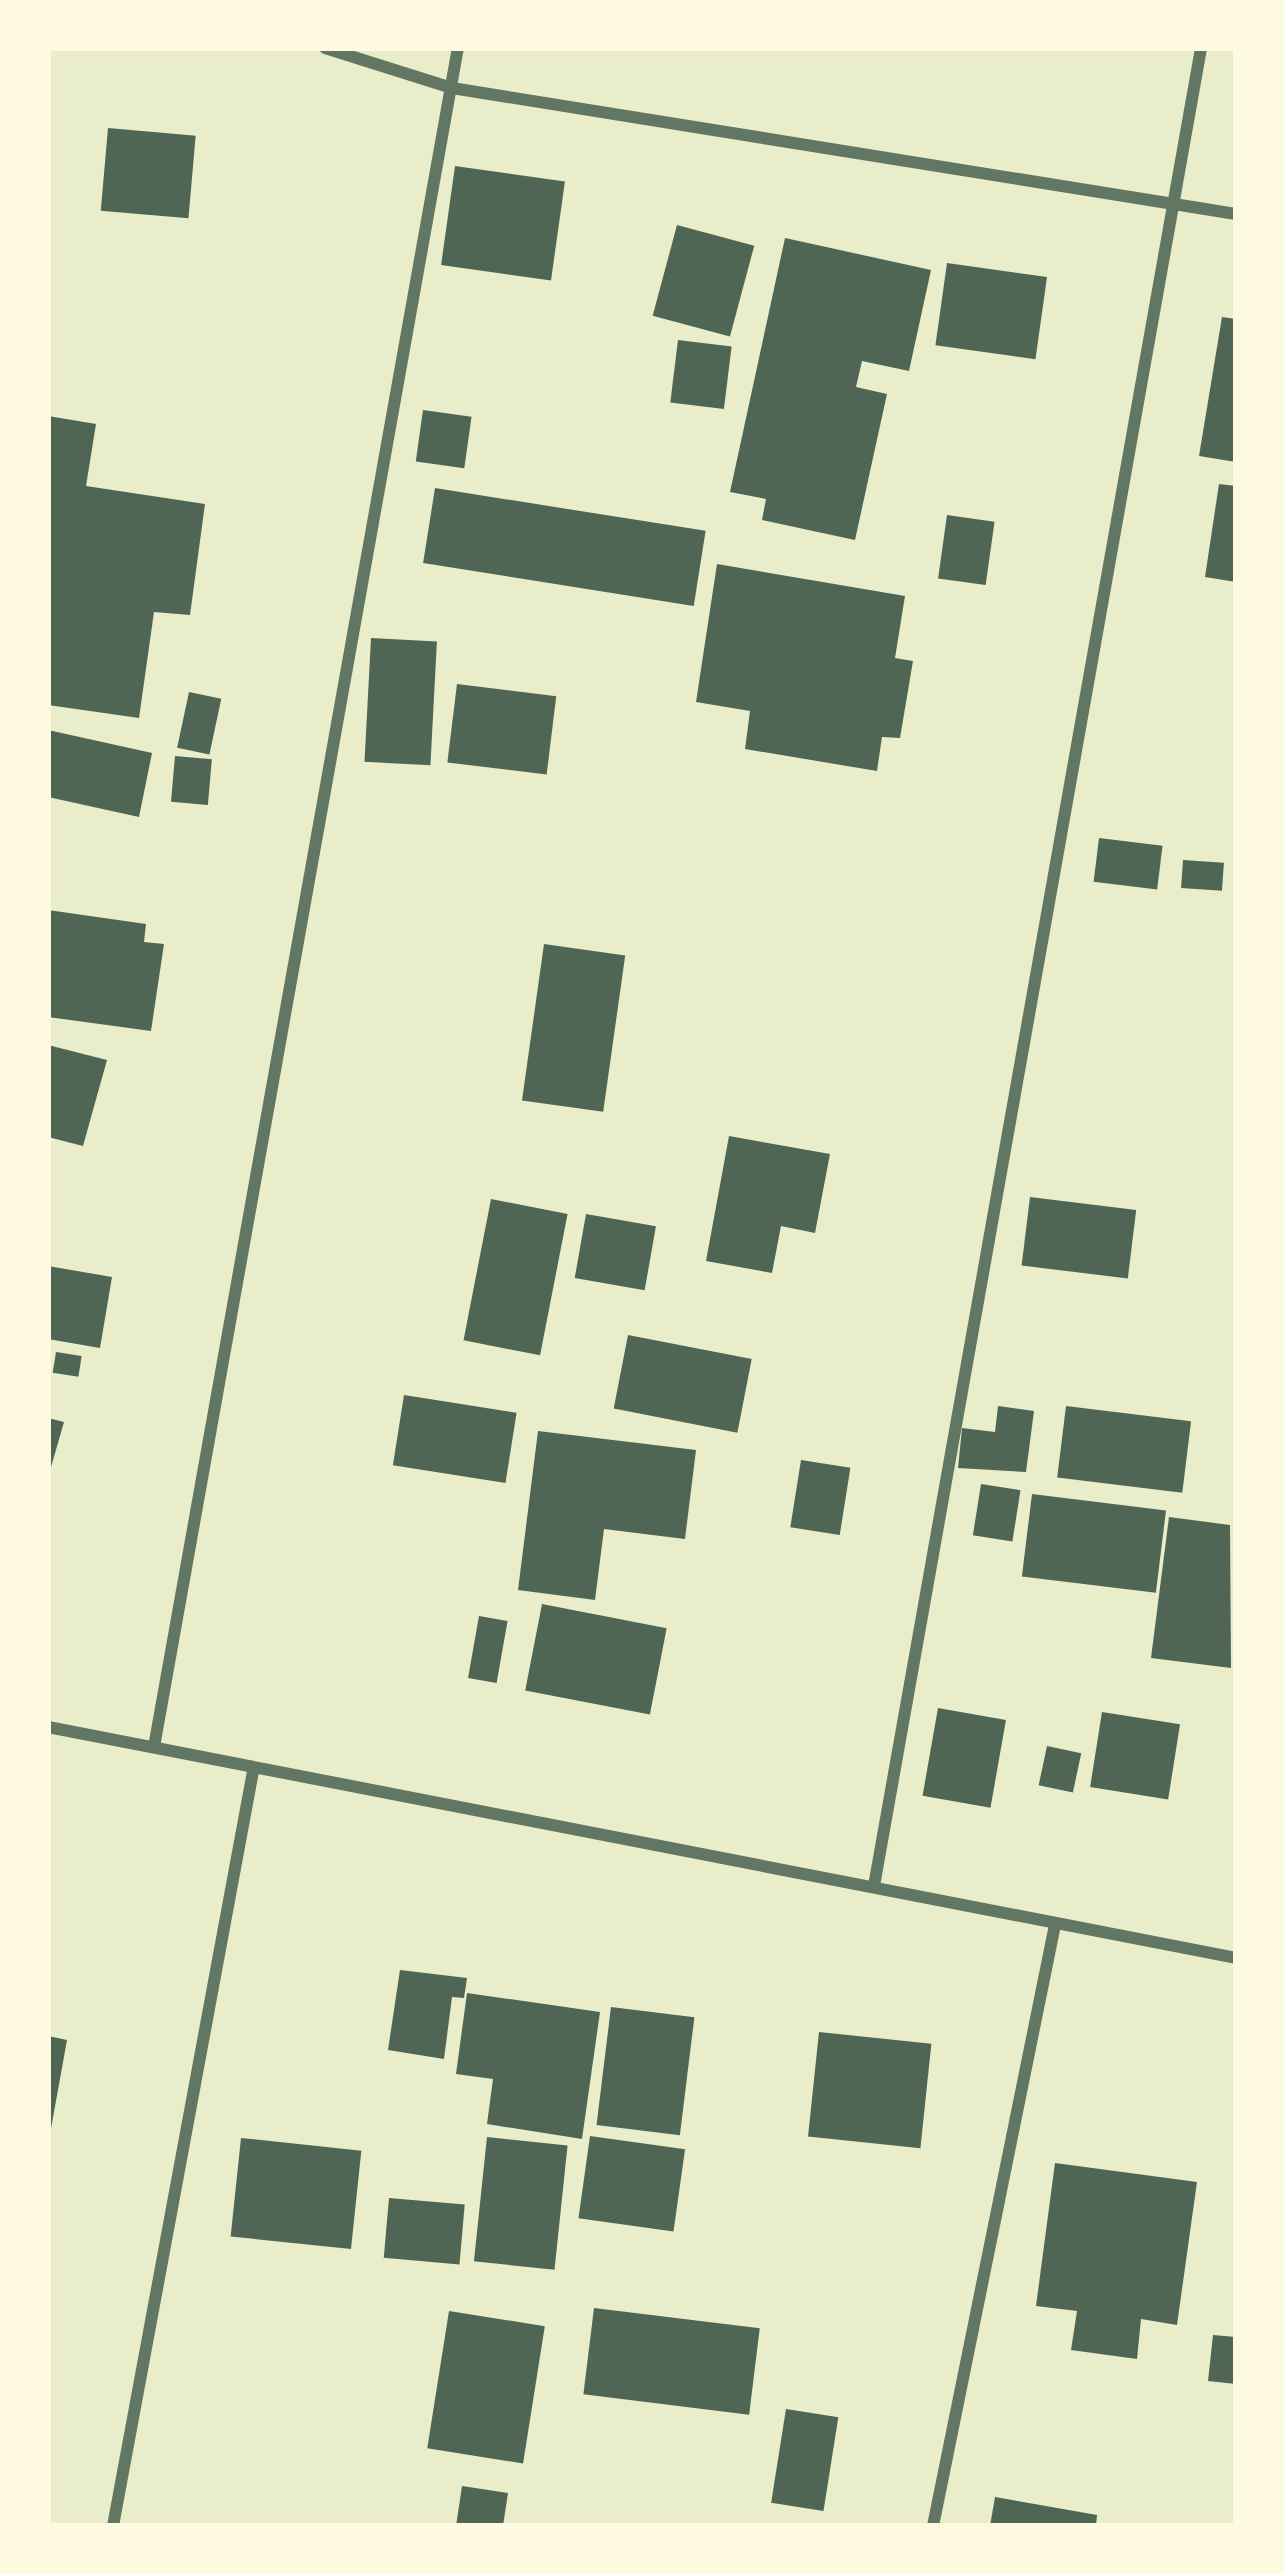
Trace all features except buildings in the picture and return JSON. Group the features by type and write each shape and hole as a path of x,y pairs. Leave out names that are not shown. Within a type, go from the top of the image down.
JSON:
{"street":[{"path":"325,48 452,88 1236,214"},
{"path":"154,1747 458,48"},
{"path":"874,1886 1201,48"},
{"path":"48,1727 253,1771 1236,1958"},
{"path":"113,2526 253,1771"},
{"path":"933,2526 1055,1925"}]}
